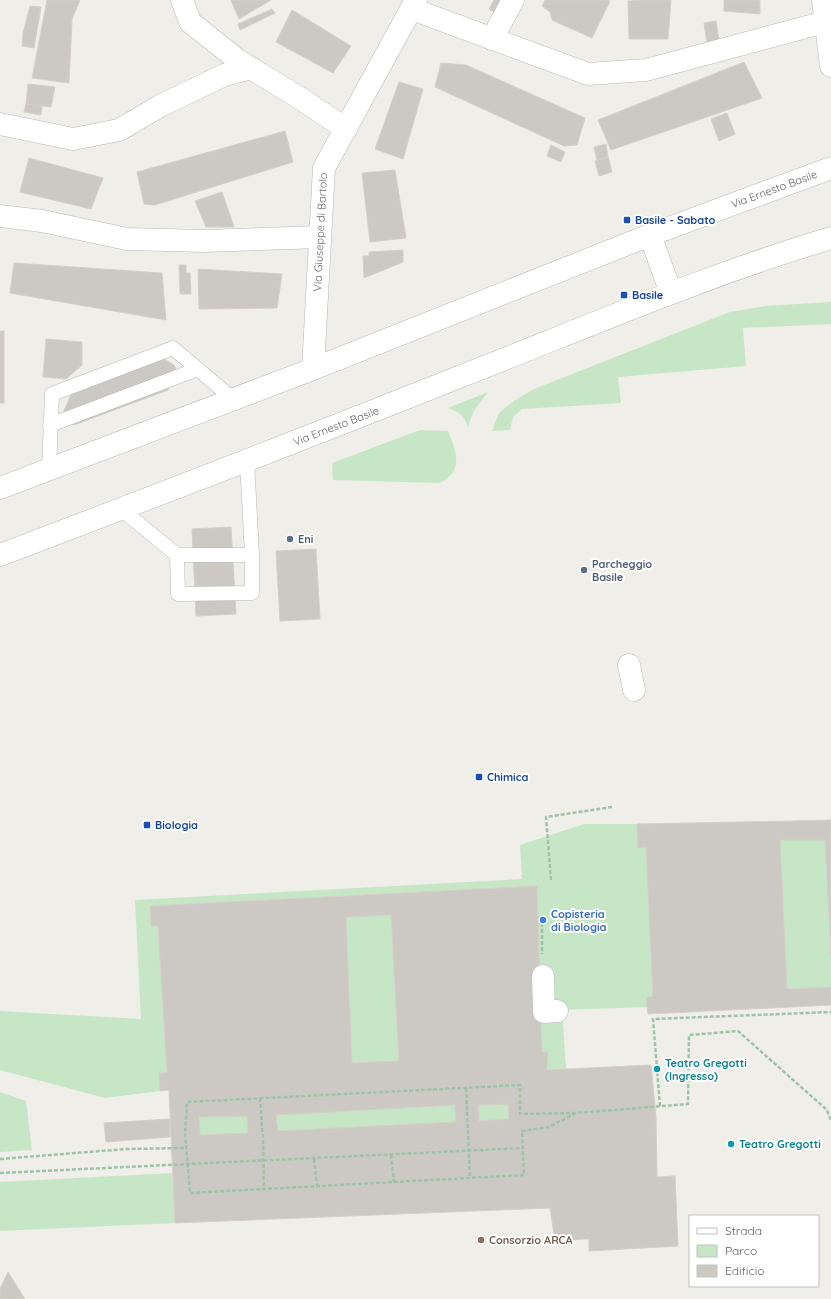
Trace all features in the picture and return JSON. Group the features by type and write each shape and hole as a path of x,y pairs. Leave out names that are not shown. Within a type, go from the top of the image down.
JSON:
{"street":[{"path":"182,0 190,22 239,61 295,95 346,129"},
{"path":"492,39 513,0"},
{"path":"823,0 831,66"},
{"path":"414,5 492,39 588,74 646,70 825,22"},
{"name":"Via Giuseppe di Bartolo","path":"313,368 324,168 414,5"},
{"path":"0,124 74,139 119,130 160,106 224,75 251,68"},
{"name":"Via Ernesto Basile","path":"0,488 313,368 650,234 831,168"},
{"path":"0,216 42,221 127,239 205,241 320,237"},
{"path":"650,234 671,293"},
{"name":"Via Ernesto Basile","path":"0,555 336,427 671,293 778,254 831,238"},
{"path":"629,665 634,690"},
{"path":"543,976 544,1012 557,1011"}],"lane":[{"path":"49,470 52,394 173,348 233,399"},
{"path":"50,425 198,369"},
{"path":"177,555 178,594 252,593 252,555 247,460"},
{"path":"121,509 177,555 252,555"}],"path":[{"path":"551,880 546,817 612,806"},
{"path":"542,923 543,976"},
{"path":"660,1106 653,1020 831,1012"},
{"path":"576,1113 549,1127 522,1131 524,1175 190,1193 189,1165 185,1134 186,1102 520,1085 520,1114 576,1113 688,1104 689,1035 738,1031 827,1110 831,1121"},
{"path":"466,1088 470,1178"},
{"path":"260,1098 264,1140 264,1189"},
{"path":"0,1159 126,1150 187,1148"},
{"path":"0,1174 523,1148"},
{"path":"391,1155 394,1182"},
{"path":"314,1159 316,1186"}],"green space":[{"path":"831,302 831,324 743,328 746,366 618,377 621,403 522,409 513,417 510,430 492,431 499,413 515,400 534,389 730,312 765,306"},
{"path":"488,392 473,412 468,428 461,415 448,408"},
{"path":"420,430 448,431 456,453 456,466 448,478 440,483 333,480 332,463"},
{"path":"584,824 637,824 638,847 646,847 653,996 647,1007 562,1010 566,1069 547,1070 548,1052 542,1052 537,886 150,906 151,926 158,926 167,1073 159,1073 160,1091 105,1098 0,1070 0,1011 141,1019 135,900 522,879 520,845"},
{"path":"780,840 825,840 831,955 831,987 787,989"},
{"path":"391,915 399,1061 352,1063 346,917"},
{"path":"0,1092 26,1101 32,1150 0,1152"},
{"path":"508,1104 509,1119 479,1121 478,1105"},
{"path":"455,1105 456,1122 278,1131 276,1115"},
{"path":"247,1116 248,1133 200,1135 199,1117"},
{"path":"172,1173 175,1223 0,1231 0,1182"}],"building":[{"path":"47,0 80,0 72,19 69,83 32,78"},
{"path":"231,0 271,0 239,19"},
{"path":"494,0 507,0 499,15 489,9"},
{"path":"545,0 610,1 592,38 552,20 550,12 542,6"},
{"path":"671,0 668,39 629,39 628,1"},
{"path":"724,0 760,0 760,14 724,11"},
{"path":"30,6 41,7 34,48 22,46 23,33"},
{"path":"272,9 275,13 240,30 238,24"},
{"path":"292,10 351,46 333,73 276,42"},
{"path":"716,21 719,41 707,43 704,23"},
{"path":"744,62 762,98 611,150 598,120"},
{"path":"441,63 466,65 585,118 577,145 564,146 435,87"},
{"path":"399,82 423,89 403,159 375,149"},
{"path":"28,84 55,87 51,107 26,104"},
{"path":"26,104 42,106 41,115 24,112"},
{"path":"727,113 735,134 719,141 711,119"},
{"path":"285,131 293,162 155,205 144,204 137,172"},
{"path":"606,144 608,157 597,160 594,147"},
{"path":"551,145 565,152 561,162 547,156"},
{"path":"608,157 612,172 599,176 595,161"},
{"path":"29,158 103,178 91,209 20,192"},
{"path":"395,170 406,238 370,242 362,173"},
{"path":"222,192 234,227 206,227 195,201"},
{"path":"403,250 403,262 364,278 363,256 369,256 369,252"},
{"path":"14,263 162,273 166,320 10,293"},
{"path":"179,265 186,265 186,273 190,273 191,294 180,294"},
{"path":"198,269 282,274 277,308 199,309"},
{"path":"0,331 4,331 4,403 0,403"},
{"path":"46,339 82,342 82,365 66,379 43,377"},
{"path":"154,353 174,365 177,371 168,390 74,425 61,418 77,380"},
{"path":"231,527 236,614 196,616 192,529"},
{"path":"316,549 320,619 280,621 276,551"},
{"path":"831,820 831,955 825,840 780,840 787,989 831,987 831,1005 648,1014 646,998 653,996 646,847 638,848 637,824"},
{"path":"537,886 542,1052 548,1052 547,1070 651,1065 656,1117 657,1177 675,1176 678,1246 589,1251 589,1239 555,1240 550,1208 175,1223 169,1090 160,1091 159,1073 167,1073 158,926 151,926 150,906","holes":["391,915 399,1061 352,1063 346,917","508,1104 509,1119 479,1121 478,1105","455,1105 456,1122 278,1131 276,1115","247,1116 248,1133 200,1135 199,1117"]},
{"path":"170,1119 170,1137 106,1142 104,1123"},
{"path":"8,1272 25,1299 0,1299 0,1289"}],"place":[{"name":"Basile - Sabato","path":"627,220"},
{"name":"Basile","path":"624,295"},
{"name":"Eni","path":"290,539"},
{"name":"Parcheggio Basile","path":"584,570"},
{"name":"Chimica","path":"479,777"},
{"name":"Biologia","path":"147,825"},
{"name":"Copisteria di Biologia","path":"543,920"},
{"name":"Teatro Gregotti (Ingresso)","path":"657,1069"},
{"name":"Teatro Gregotti","path":"731,1144"},
{"name":"Consorzio ARCA","path":"481,1240"}]}
